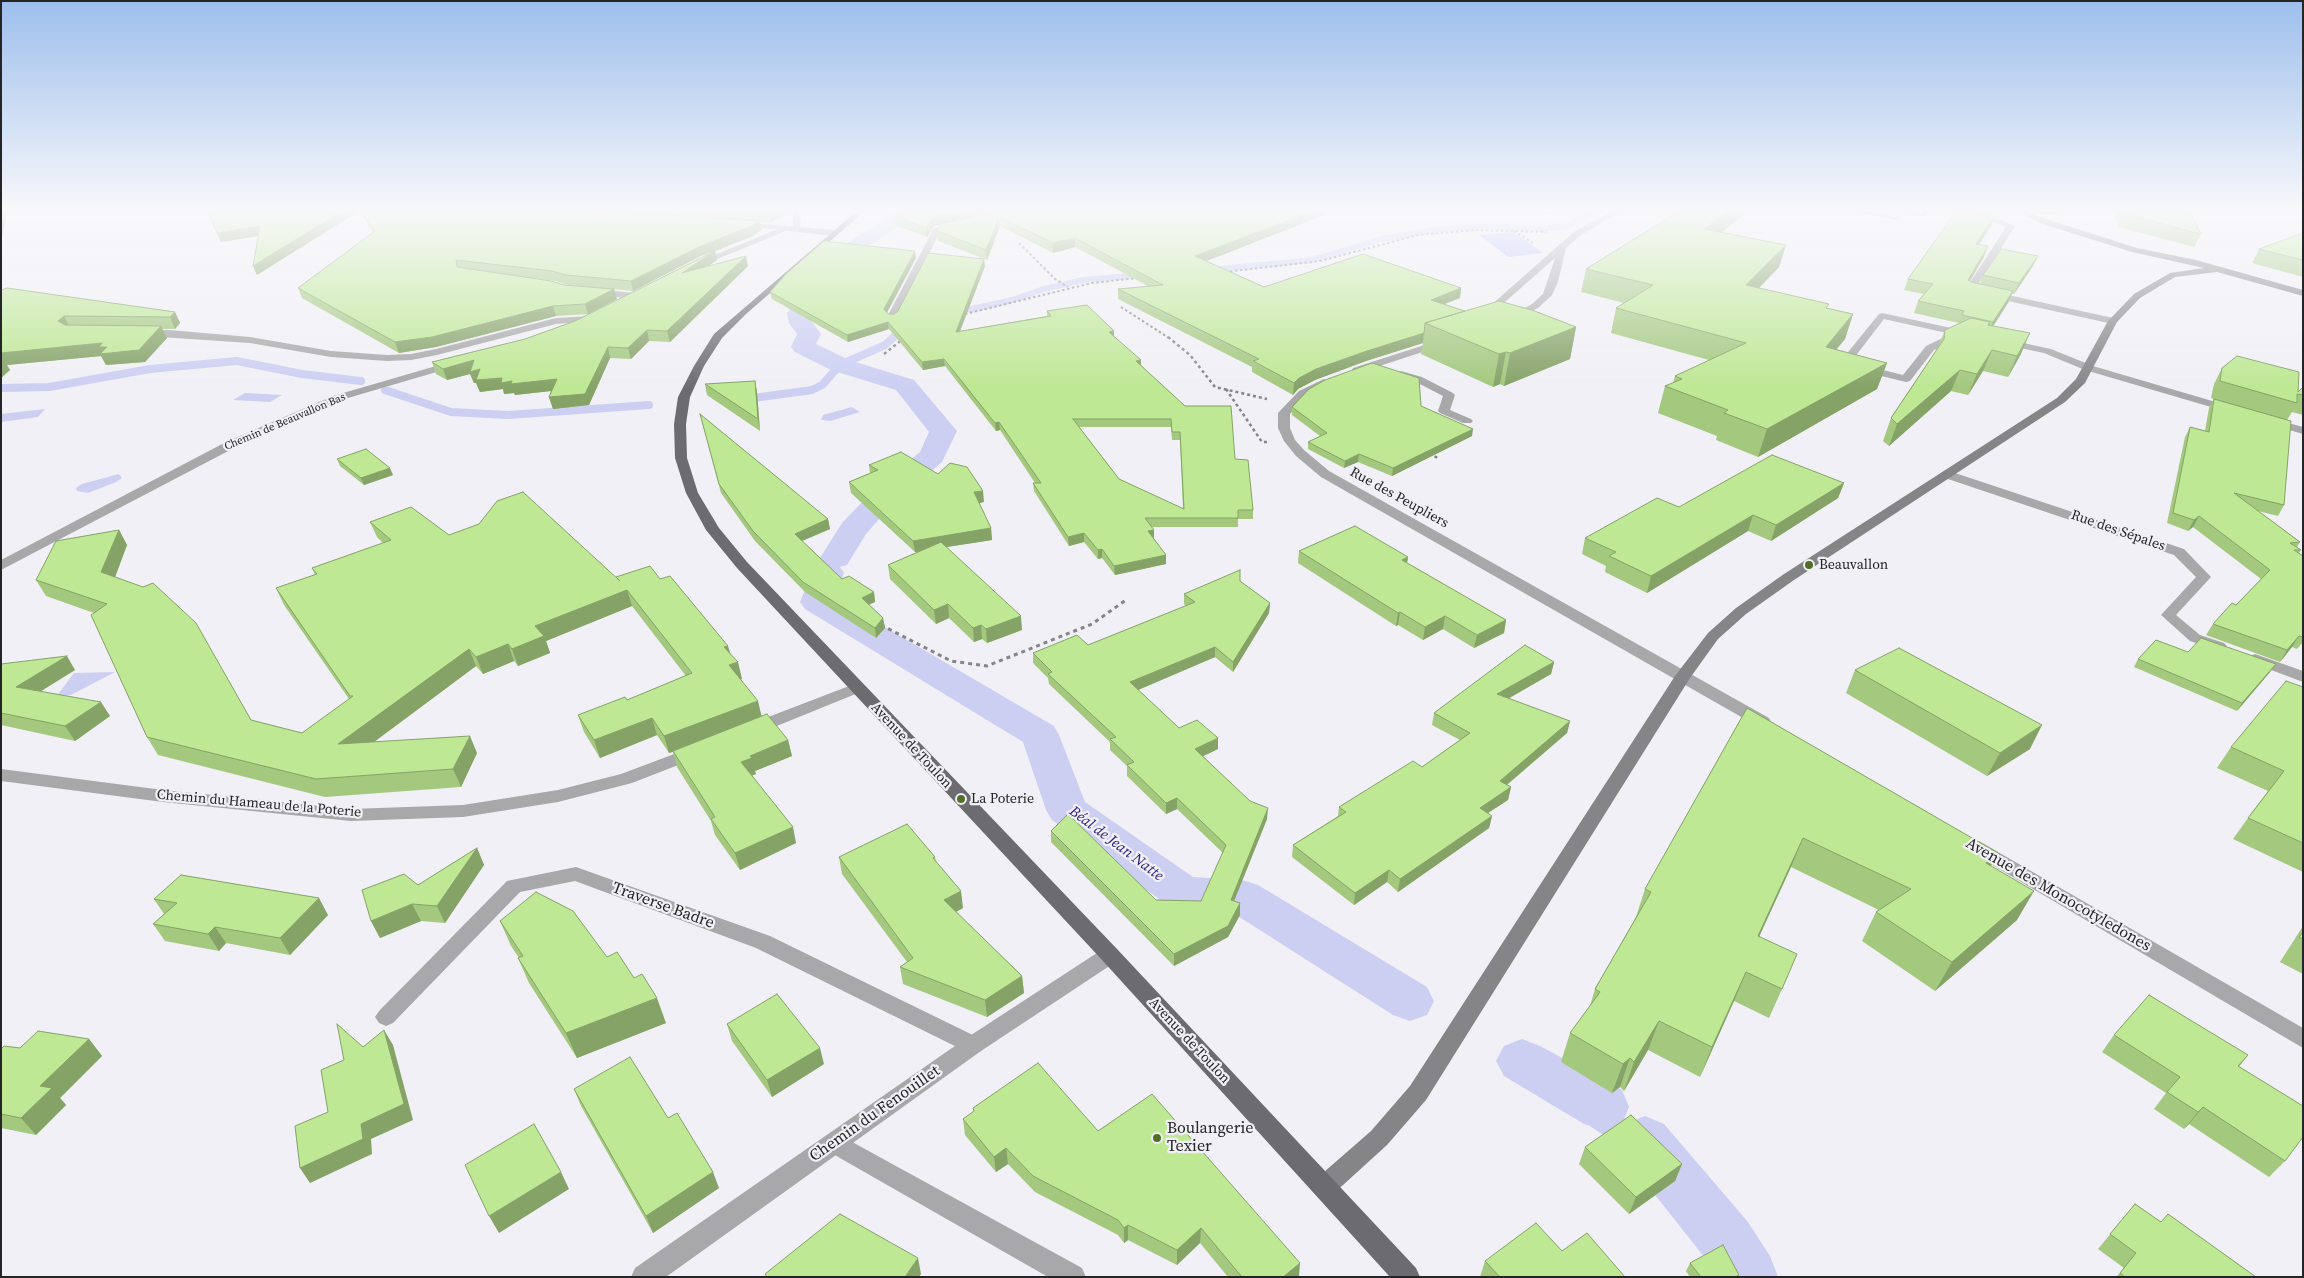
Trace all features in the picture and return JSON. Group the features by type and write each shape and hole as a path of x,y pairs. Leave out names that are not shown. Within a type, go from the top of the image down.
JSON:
{"main road":[{"name":"Avenue de Toulon","path":"792,270 718,336 699,366 684,397 680,433 681,458 692,493 713,530 742,566 1110,955 1407,1277"}],"street":[{"path":"892,317 916,270"},
{"path":"1477,321 1537,270"},
{"path":"1505,321 1535,306 1547,295 1556,270"},
{"path":"1983,270 1970,290 2113,321"},
{"path":"1324,1187 1379,1138 1418,1092 1683,676 1713,636 1741,611 1946,474 2061,400 2081,380 2089,368 2113,321 2137,296 2172,272 2207,270"},
{"path":"2219,270 2303,291"},
{"path":"586,292 638,293 612,307"},
{"path":"1882,316 1967,334 1930,348 1906,379 1844,364 1882,316"},
{"path":"130,332 169,333 250,340 331,354 387,358 412,357 556,322 593,317 564,331"},
{"path":"1990,339 2047,351 2089,368 2248,415"},
{"name":"Rue des Peupliers","path":"1446,340 1371,365 1303,393 1284,413 1284,428 1290,441 1300,453 1325,474 1683,676"},
{"name":"Chemin de Beauvallon Bas","path":"1,566 230,445 328,402 423,372 469,360"},
{"path":"1371,365 1418,379 1449,395 1444,411 1467,421"},
{"path":"2266,420 2303,431"},
{"name":"Rue des Sépales","path":"1946,474 2179,552 2204,577 2168,615 2195,638 2303,677"},
{"path":"1683,676 1782,733"},
{"path":"737,736 857,688"},
{"name":"Chemin du Hameau de la Poterie","path":"1,776 163,796 351,815 463,811 558,796 626,779 709,746"},
{"name":"Avenue des Monocotyledones","path":"1962,838 2303,1039"},
{"name":"Traverse Badre","path":"386,1017 514,886 576,874 762,942 973,1045"},
{"name":"Chemin du Fenouillet","path":"644,1277 973,1045 1110,955"},
{"path":"834,1142 1073,1277"}],"path":[{"path":"1045,270 1068,288"},
{"path":"1216,273 1245,270"},
{"path":"958,315 1025,301 1092,283 1141,278"},
{"path":"1121,307 1163,333 1190,356 1215,387 1275,401"},
{"path":"884,354 904,338"},
{"path":"1226,390 1257,436"},
{"path":"1421,450 1438,458"},
{"path":"873,621 951,661 987,666 1092,624 1126,600"}],"shaded area":[{"path":"245,393 282,395 270,402 233,400"},
{"path":"852,407 860,412 830,421 821,420 823,415"},
{"path":"45,409 38,417 1,422 1,414"},
{"path":"119,474 122,478 116,482 88,493 77,491 76,488 82,484"},
{"path":"115,672 71,695 56,697 74,673"},
{"path":"1529,1048 1559,1065 1552,1075 1531,1062 1524,1072 1594,1113 1622,1134 1612,1141 1511,1079"}],"building":[{"path":"323,270 475,270 551,281 564,285 614,289 585,304 553,306 432,337 395,342 298,288"},
{"path":"540,270 654,270 631,281 566,275"},
{"path":"678,270 687,270 682,273 695,270 732,270 667,331 647,330 628,348 608,347 585,394 549,397 557,379 511,384 512,381 501,383 502,378 476,380 480,369 470,372 474,360 443,369 432,362 525,339 575,321"},
{"path":"791,270 905,270 884,309 888,314 894,314 898,311 919,270 980,270 956,332 1051,316 1047,311 1087,305 1114,331 1109,332 1141,360 1136,361 1185,406 1231,406 1235,459 1248,460 1253,510 1238,510 1238,518 1145,518 1154,530 1148,531 1166,555 1114,566 1102,549 1098,550 1084,533 1068,537 1033,483 1041,483 999,422 995,423 944,359 922,362 888,322 847,335 770,292","holes":["1073,419 1171,419 1172,432 1180,432 1184,509 1119,479"]},
{"path":"1134,270 1225,270 1264,287 1316,270 1408,270 1461,288 1431,300 1465,311 1425,323 1424,333 1316,369 1299,378 1294,383 1253,361 1259,359 1118,289 1163,285"},
{"path":"1589,270 1761,270 1746,285 1829,304 1826,308 1853,314 1826,347 1887,363 1767,429 1724,413 1728,410 1665,386 1682,379 1675,376 1746,343 1616,308 1653,285"},
{"path":"1915,270 1974,270 1968,280 1971,282 2013,291 1993,322 1962,315 1964,311 1918,301 1933,284 1908,279"},
{"path":"1987,270 2028,270 2019,283 1983,275"},
{"path":"7,288 175,312 170,317 64,316 58,321 65,325 161,326 139,350 100,354 107,347 99,347 102,343 1,353 1,290"},
{"path":"1499,301 1532,310 1576,327 1510,353 1499,354 1425,323"},
{"path":"1971,318 1990,322 1988,325 2030,333 2017,356 1992,350 1977,374 1960,370 1897,424 1891,418 1944,339 1945,330"},
{"path":"2237,356 2299,372 2298,392 2303,387 2303,395 2297,394 2297,403 2220,381 2222,368"},
{"path":"1372,363 1419,378 1421,406 1473,429 1393,468 1359,454 1345,461 1308,442 1327,433 1292,407 1309,389 1325,380"},
{"path":"755,381 758,419 705,384"},
{"path":"2214,399 2291,421 2284,505 2234,493 2300,542 2290,543 2301,550 2294,550 2303,556 2303,637 2299,636 2287,650 2213,624 2232,603 2236,605 2270,570 2199,516 2194,520 2173,513 2190,427 2209,432"},
{"path":"700,414 828,519 795,534 842,579 849,576 874,592 862,598 883,618 875,628 803,582 753,531 719,484"},
{"path":"366,449 390,468 361,478 337,459"},
{"path":"901,452 938,474 950,463 967,467 983,491 974,492 991,528 913,541 849,482 878,470 869,465"},
{"path":"1772,455 1844,483 1776,525 1753,515 1651,576 1609,556 1616,552 1585,538 1657,498 1679,507"},
{"path":"523,492 620,581 616,577 650,566 660,579 670,576 728,646 724,647 738,662 729,665 758,701 664,736 652,718 594,740 578,715 625,697 627,700 692,673 627,590 535,626 544,636 512,649 508,644 476,657 469,649 338,744 470,736 453,769 316,779 147,737 91,615 107,604 36,580 56,541 119,530 101,572 143,587 153,583 196,623 251,720 302,733 353,696 350,696 276,588 317,574 312,568 391,540 370,522 411,507 449,535 479,524 497,501"},
{"path":"1355,526 1408,557 1402,560 1506,620 1477,635 1445,616 1425,627 1400,612 1398,613 1299,551"},
{"path":"941,542 1021,616 986,629 981,625 973,628 948,604 934,610 888,565"},
{"path":"1240,570 1240,581 1270,603 1233,662 1215,647 1130,682 1179,728 1197,720 1218,738 1195,749 1250,801 1268,808 1231,900 1240,903 1228,926 1174,954 1051,831 1068,814 1156,900 1201,901 1226,845 1177,798 1166,803 1127,765 1134,762 1110,739 1116,737 1048,674 1052,672 1033,653 1077,635 1088,645 1195,602 1184,594"},
{"path":"2201,638 2276,664 2242,703 2138,659 2156,640 2188,652"},
{"path":"1525,645 1554,662 1497,694 1570,721 1500,781 1511,787 1480,808 1492,816 1400,879 1389,870 1355,893 1293,845 1346,812 1339,807 1413,761 1422,767 1470,733 1434,713"},
{"path":"1899,648 2042,725 2000,753 1855,670"},
{"path":"67,656 16,687 101,702 65,726 1,713 1,664"},
{"path":"2286,681 2303,687 2303,843 2248,818 2284,771 2231,747"},
{"path":"1747,708 1998,853 1986,863 2034,891 1952,962 1876,912 1911,889 1803,838 1758,936 1797,954 1782,989 1746,972 1712,1047 1659,1021 1634,1062 1630,1058 1623,1064 1570,1033 1600,992 1595,989 1651,892 1645,889"},
{"path":"767,714 788,740 750,756 752,758 741,762 793,827 735,853 711,819 715,817 673,751"},
{"path":"907,824 961,891 944,900 1022,976 985,1000 900,967 913,958 839,857"},
{"path":"477,848 437,906 412,904 371,921 362,890 404,874 418,885"},
{"path":"181,875 319,898 280,938 215,927 208,934 153,924 177,903 154,899"},
{"path":"536,892 573,911 607,957 617,952 634,978 642,974 657,998 566,1033 518,958 523,956 500,921"},
{"path":"777,994 820,1048 767,1080 727,1024"},
{"path":"2149,995 2248,1055 2238,1066 2303,1106 2303,1137 2285,1161 2203,1107 2198,1112 2167,1092 2180,1077 2114,1035"},
{"path":"337,1024 363,1047 384,1030 404,1104 361,1124 363,1139 300,1168 295,1126 328,1112 321,1070 344,1060"},
{"path":"38,1031 89,1039 40,1086 52,1088 21,1118 1,1114 1,1049 4,1046 20,1048"},
{"path":"630,1057 668,1118 677,1113 713,1172 646,1216 574,1089"},
{"path":"1038,1063 1098,1131 1152,1094 1300,1263 1283,1277 1242,1277 1201,1228 1177,1250 1128,1225 1124,1228 1118,1220 1033,1176 1006,1148 994,1157 963,1119 974,1111 973,1108"},
{"path":"1631,1115 1682,1164 1636,1197 1585,1147"},
{"path":"534,1124 561,1172 489,1216 465,1165"},
{"path":"2135,1204 2161,1222 2168,1214 2256,1277 2125,1277 2120,1273 2136,1253 2110,1234"},
{"path":"840,1214 918,1258 905,1277 767,1277 765,1274"},
{"path":"1536,1223 1562,1251 1587,1233 1625,1277 1500,1277 1485,1261"},
{"path":"1723,1245 1739,1275 1735,1277 1701,1277 1690,1263"}],"waterway":[{"name":"Béal de Jean Natte","path":"834,270 798,313 801,323 809,334 803,347 840,365 905,385 943,431 932,456 883,497 853,530 836,558"},
{"path":"956,310 972,309 1012,300 1044,289 1083,280 1142,275"},
{"path":"892,338 904,327"},
{"path":"746,399 812,390 822,385 840,365 885,345 894,337"},
{"path":"1,388 49,387 150,369 237,361 302,374 361,381"},
{"path":"385,390 451,412 508,415 649,405"},
{"name":"Béal de Jean Natte","path":"828,573 817,602 1040,735 1067,810 1183,893 1242,897 1410,1001"},
{"name":"Béal de Jean Natte","path":"1522,1061 1603,1107"},
{"name":"Béal de Jean Natte","path":"1645,1141 1728,1242 1749,1277"}],"place":[{"name":"Beauvallon","path":"1809,565"},
{"name":"La Poterie","path":"961,799"},
{"name":"Boulangerie Texier","path":"1157,1138"}]}
